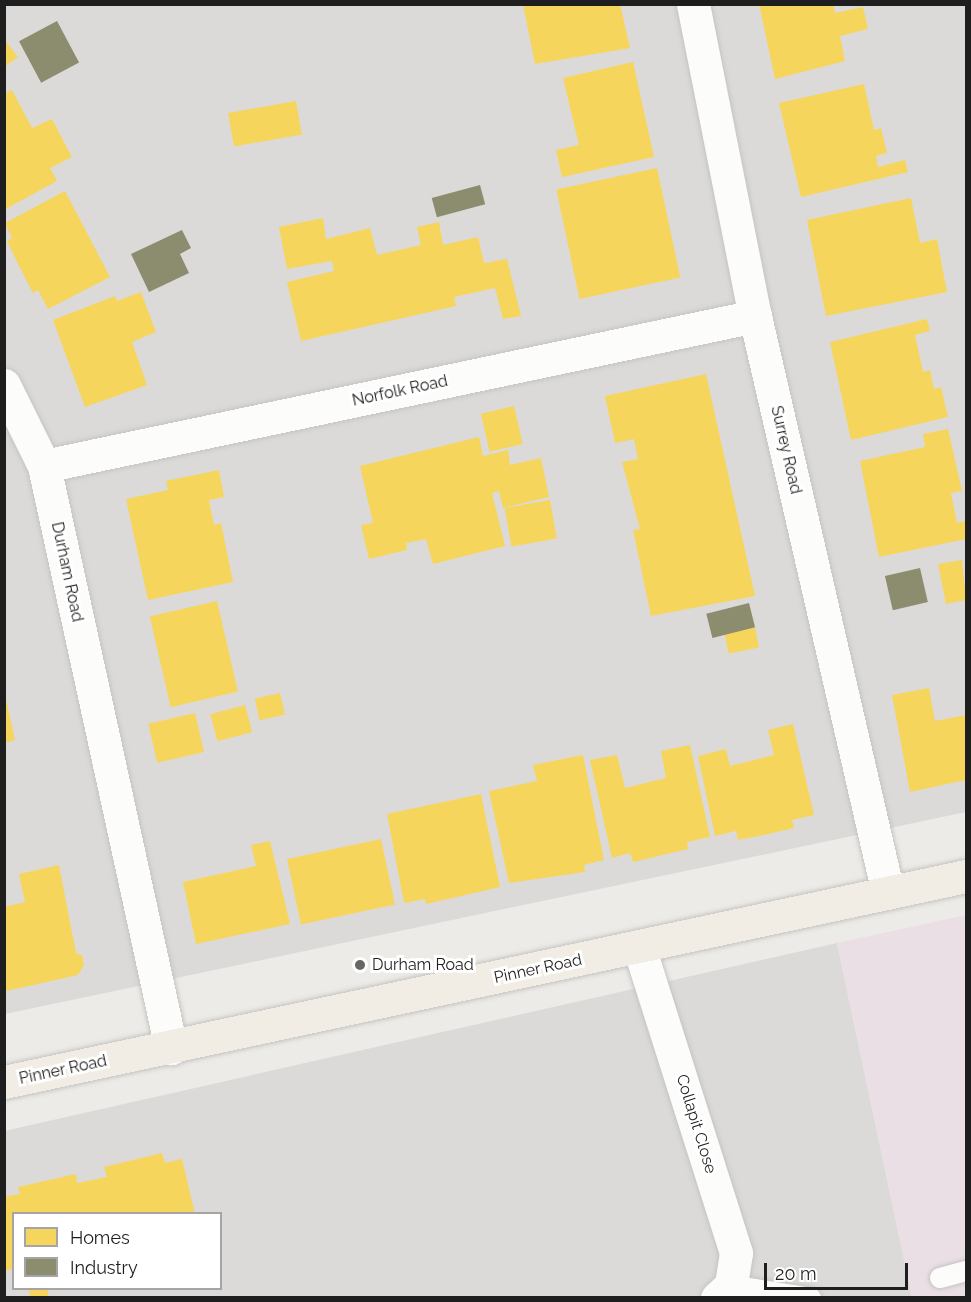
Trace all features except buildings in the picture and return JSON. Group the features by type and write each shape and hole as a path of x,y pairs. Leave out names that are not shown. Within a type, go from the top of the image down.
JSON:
{"main road":[{"name":"Pinner Road","path":"4,1082 966,876"}],"street":[{"name":"Surrey Road","path":"693,4 755,316 888,893"},
{"name":"Norfolk Road","path":"44,466 755,316"},
{"name":"Durham Road","path":"4,385 44,466 171,1048"},
{"name":"Collapit Close","path":"639,947 736,1253 724,1291"}],"lane":[{"path":"940,1278 966,1271"},
{"path":"724,1291 811,1298"}],"shaded area":[{"path":"4,5 966,5 966,812 5,1014"},
{"path":"966,915 966,1297 912,1297 837,943"},
{"path":"837,943 912,1297 5,1297 4,1131"}],"place":[{"name":"Durham Road","path":"360,965"}]}
